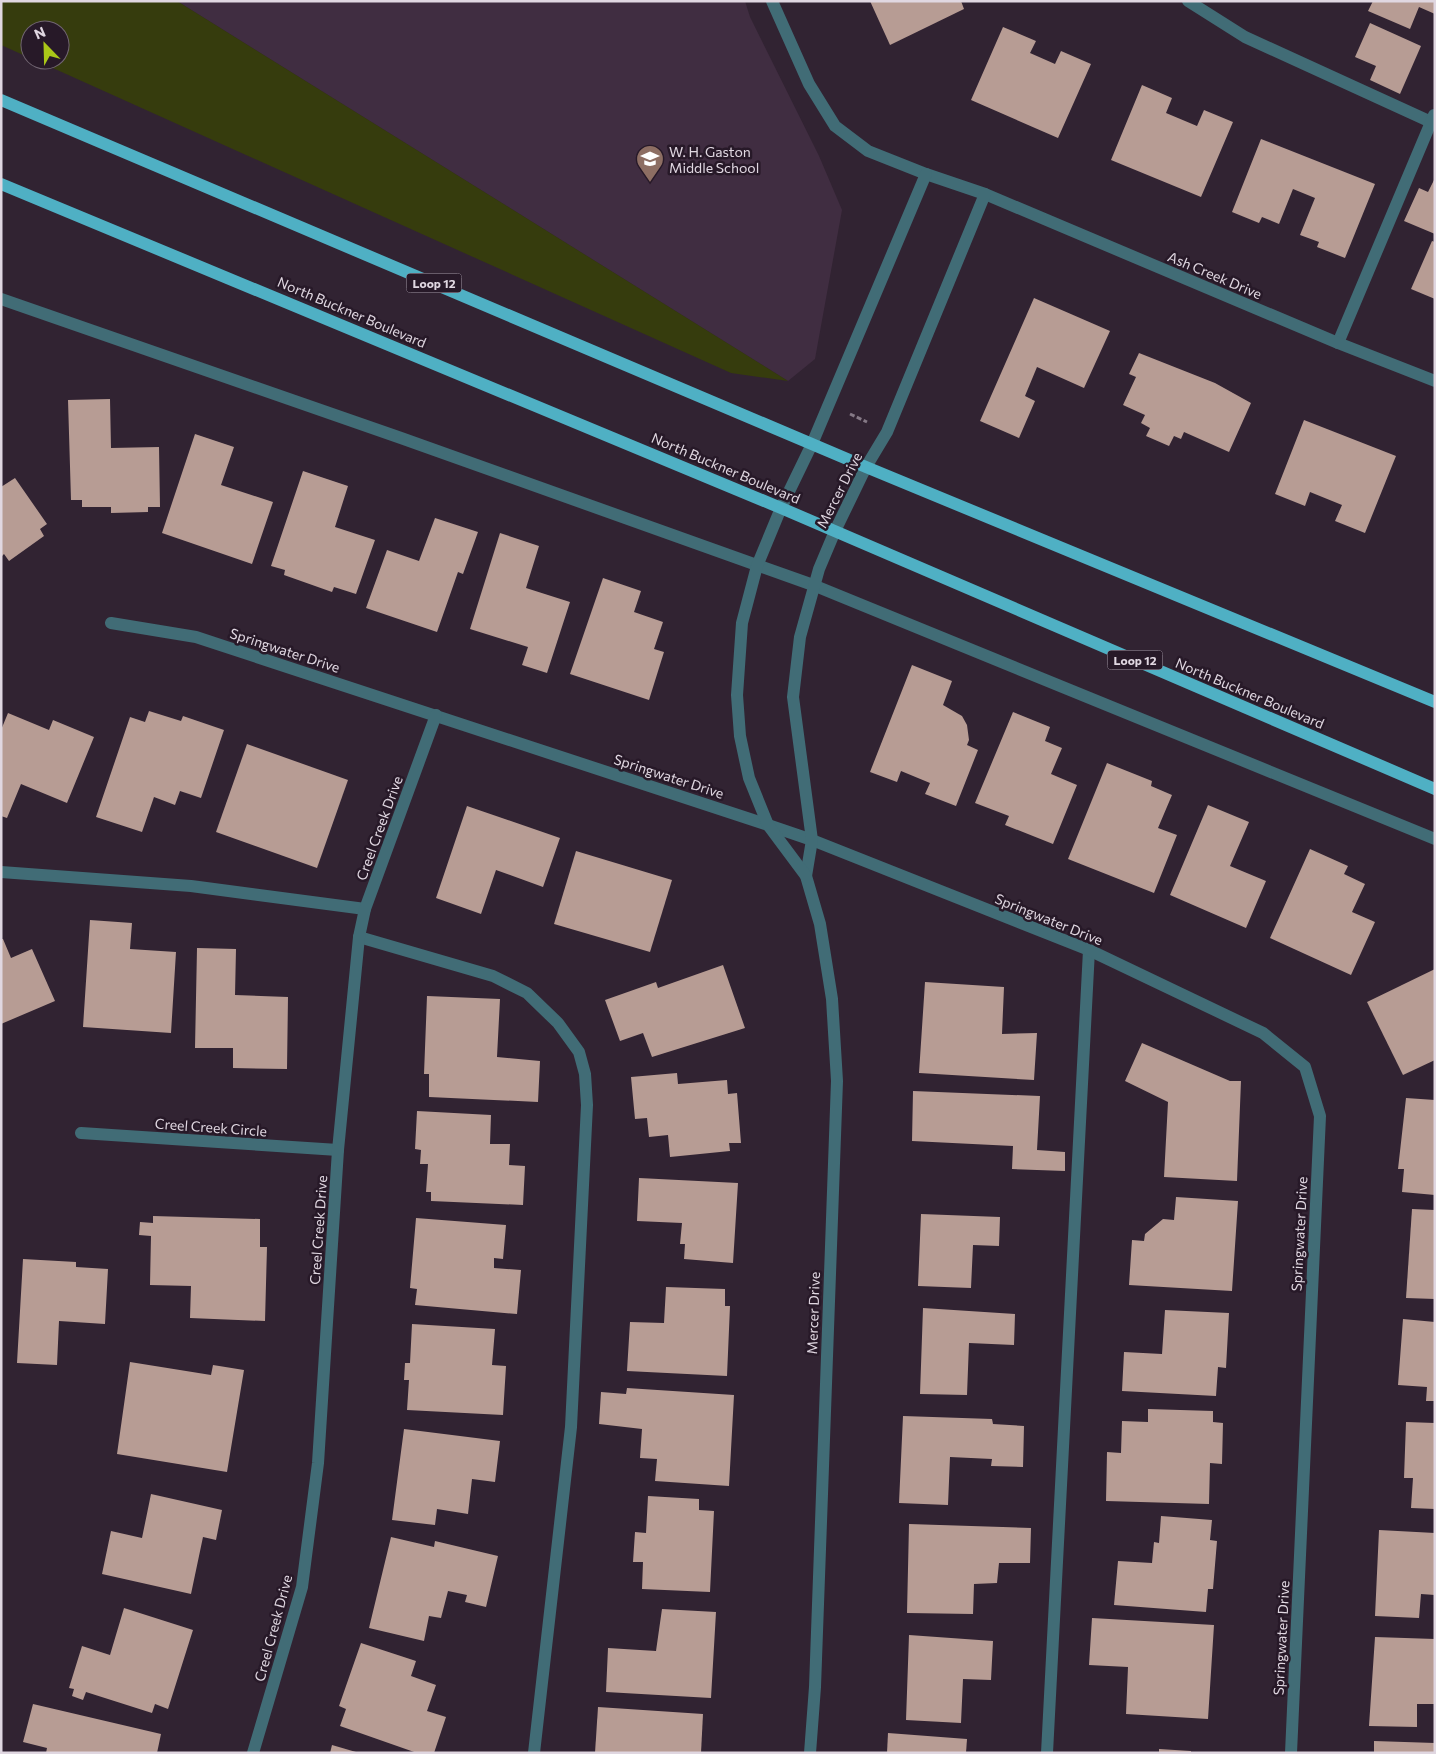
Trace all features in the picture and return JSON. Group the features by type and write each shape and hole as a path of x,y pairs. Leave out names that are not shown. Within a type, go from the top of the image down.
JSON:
{"main road":[{"name":"Loop 12","path":"1,100 866,467 1435,702"},
{"name":"North Buckner Boulevard","path":"1,184 781,508 1435,789"}],"street":[{"path":"772,1 809,84 835,126 868,150 926,174 985,194"},
{"path":"1188,1 1245,37 1433,118 1338,343"},
{"name":"Mercer Drive","path":"810,1753 815,1687 837,1081 832,999 820,924 806,876 768,825 749,778 740,736 738,695 742,623 757,566 781,508 812,444 926,174"},
{"name":"Mercer Drive","path":"806,876 812,840 793,697 800,637 813,585 835,531 866,467 887,432 985,194"},
{"name":"Ash Creek Drive","path":"985,194 1338,343 1435,381"},
{"path":"1,299 401,438 813,585 1435,839"},
{"name":"Springwater Drive","path":"111,623 196,637 812,840 1088,950 1263,1033 1305,1067 1320,1116 1291,1753"},
{"name":"Creel Creek Drive","path":"253,1753 302,1587 318,1463 338,1150 359,938 365,909 436,715"},
{"path":"1,872 192,886 365,909"},
{"path":"359,938 492,976 527,993 564,1030 579,1052 585,1074 587,1105 571,1427 534,1753"},
{"path":"1048,1753 1088,950"},
{"name":"Creel Creek Circle","path":"81,1133 338,1150"}],"path":[{"path":"848,413 867,422"}],"shaded area":[{"name":"W. H. Gaston Middle School","path":"177,1 745,1 750,17 819,156 842,210 815,359 788,381"}],"green space":[{"path":"1,1 177,1 788,381 731,373 57,70 70,70 70,20 20,20 20,54 1,45"}],"building":[{"path":"870,1 961,1 964,9 890,45"},
{"path":"1373,1 1435,1 1435,14 1419,7 1410,29 1368,11"},
{"path":"1370,23 1421,46 1400,94 1370,80 1376,66 1355,57"},
{"path":"1003,27 1036,41 1030,53 1055,64 1061,51 1091,64 1058,138 971,100"},
{"path":"1142,85 1172,98 1166,113 1197,126 1204,110 1233,122 1201,197 1111,160"},
{"path":"1261,139 1375,184 1345,258 1317,247 1319,242 1300,235 1315,198 1293,189 1279,224 1262,217 1259,223 1232,212"},
{"path":"1435,178 1435,234 1404,221 1419,188 1428,192"},
{"path":"1432,241 1435,242 1435,299 1411,289"},
{"path":"1034,298 1110,331 1084,388 1037,367 1025,396 1035,401 1019,438 980,421"},
{"path":"1139,353 1215,383 1251,403 1229,452 1184,432 1181,439 1174,436 1169,446 1146,436 1150,428 1141,423 1145,415 1123,405 1136,377 1129,374"},
{"path":"110,399 111,448 159,447 160,507 148,507 148,512 111,513 111,507 82,507 82,500 71,500 68,400"},
{"path":"1304,420 1396,456 1365,533 1335,521 1342,505 1310,492 1305,506 1275,494"},
{"path":"195,434 234,447 221,485 273,502 252,564 162,533"},
{"path":"303,471 348,486 335,527 375,540 356,594 334,587 332,592 284,575 285,570 271,566"},
{"path":"15,478 47,524 40,529 44,536 9,561 4,554 1,557 1,487"},
{"path":"435,518 478,532 463,574 458,572 437,632 366,608 387,550 419,561"},
{"path":"500,533 539,546 526,588 570,602 547,673 522,665 528,647 470,629"},
{"path":"603,578 641,591 634,612 663,622 654,649 664,652 649,700 570,674"},
{"path":"912,665 952,681 943,705 962,716 967,725 969,740 967,745 978,750 956,806 925,794 930,783 901,771 897,782 870,772"},
{"path":"149,711 181,721 183,716 224,730 201,798 180,791 175,805 154,797 142,832 96,817 130,717 145,722"},
{"path":"1013,712 1050,727 1045,741 1062,748 1051,774 1077,785 1053,844 1005,825 1009,816 975,803"},
{"path":"8,713 49,730 53,720 94,737 67,803 21,784 7,818 1,816 1,730"},
{"path":"247,744 348,780 317,868 216,832"},
{"path":"1107,763 1152,781 1151,786 1172,795 1158,828 1177,835 1154,893 1068,859"},
{"path":"1208,805 1249,822 1230,866 1266,881 1246,928 1170,895"},
{"path":"467,806 560,838 543,887 496,870 481,914 436,898"},
{"path":"1310,849 1348,866 1344,874 1365,884 1352,912 1375,922 1351,975 1270,938"},
{"path":"576,851 672,880 650,952 554,924"},
{"path":"90,920 132,923 130,949 176,952 171,1033 83,1027"},
{"path":"1,939 3,939 11,958 32,949 55,1001 1,1024"},
{"path":"197,948 236,949 235,995 288,997 287,1069 233,1068 233,1048 195,1048"},
{"path":"723,965 745,1028 652,1057 643,1033 620,1041 605,1000 656,982 658,988"},
{"path":"1435,969 1435,1060 1403,1075 1367,1002"},
{"path":"925,982 1004,987 1002,1034 1037,1033 1034,1080 919,1073"},
{"path":"427,996 500,999 497,1057 540,1061 538,1102 429,1097 429,1074 424,1074"},
{"path":"1142,1043 1230,1081 1241,1081 1237,1181 1164,1177 1168,1102 1125,1081"},
{"path":"677,1073 678,1084 727,1080 728,1094 737,1093 741,1143 729,1143 730,1151 670,1157 668,1135 649,1137 647,1118 635,1119 631,1077"},
{"path":"913,1091 1040,1096 1037,1150 1065,1152 1065,1171 1012,1169 1013,1146 912,1141"},
{"path":"1406,1098 1435,1100 1435,1195 1402,1192 1404,1169 1398,1169"},
{"path":"417,1111 491,1115 490,1144 510,1144 509,1165 525,1166 523,1205 431,1201 431,1192 426,1192 428,1164 420,1164 421,1150 415,1149"},
{"path":"639,1178 738,1183 733,1263 684,1259 685,1244 680,1244 682,1223 637,1221"},
{"path":"1176,1197 1238,1201 1232,1291 1129,1285 1132,1240 1144,1241 1145,1234 1163,1219 1174,1220"},
{"path":"1412,1209 1435,1210 1435,1299 1406,1298"},
{"path":"921,1214 1000,1217 999,1246 973,1245 971,1288 918,1286"},
{"path":"153,1216 260,1219 260,1247 267,1247 265,1321 190,1318 191,1286 150,1285 151,1236 139,1235 140,1222 153,1223"},
{"path":"416,1218 506,1225 503,1259 494,1258 494,1268 521,1270 517,1314 415,1305 417,1289 410,1288"},
{"path":"23,1259 76,1262 76,1267 108,1269 105,1324 59,1321 57,1365 17,1363"},
{"path":"666,1287 725,1289 725,1306 730,1306 727,1376 627,1371 630,1322 664,1323"},
{"path":"923,1308 1015,1314 1014,1345 969,1343 967,1395 920,1394"},
{"path":"1165,1310 1229,1313 1226,1368 1218,1367 1216,1396 1122,1391 1124,1352 1162,1354"},
{"path":"1403,1319 1435,1322 1435,1401 1426,1401 1427,1387 1398,1385"},
{"path":"412,1324 495,1329 492,1365 506,1366 503,1415 407,1410 409,1380 404,1380 405,1363 410,1363"},
{"path":"130,1362 211,1375 213,1365 244,1370 227,1472 117,1454"},
{"path":"627,1388 734,1395 729,1486 655,1481 657,1459 640,1458 642,1429 599,1424 601,1392 626,1394"},
{"path":"1148,1409 1213,1411 1213,1422 1223,1423 1222,1464 1210,1463 1209,1504 1106,1501 1107,1452 1121,1453 1122,1421 1148,1422"},
{"path":"903,1416 992,1419 993,1424 1024,1426 1023,1467 991,1466 992,1459 950,1457 948,1505 899,1503"},
{"path":"1406,1422 1435,1423 1435,1509 1411,1508 1413,1478 1404,1478"},
{"path":"404,1429 500,1441 495,1482 472,1479 468,1514 437,1509 435,1525 392,1520"},
{"path":"151,1494 222,1510 216,1540 203,1537 191,1594 102,1574 111,1531 142,1538"},
{"path":"648,1496 699,1499 699,1510 714,1511 710,1592 642,1589 643,1562 633,1562 635,1532 646,1533"},
{"path":"1161,1516 1212,1520 1210,1540 1217,1541 1213,1589 1208,1589 1206,1612 1114,1605 1118,1561 1152,1563 1154,1542 1159,1543"},
{"path":"909,1524 1031,1528 1030,1563 999,1563 997,1583 974,1584 973,1614 907,1613"},
{"path":"1379,1530 1435,1533 1435,1595 1421,1594 1419,1618 1375,1616"},
{"path":"391,1537 434,1547 435,1541 498,1556 486,1607 465,1602 467,1595 448,1591 441,1618 429,1616 424,1641 369,1628"},
{"path":"124,1608 193,1630 168,1709 155,1704 152,1713 86,1692 83,1700 72,1696 74,1689 69,1688 82,1646 110,1655"},
{"path":"662,1609 716,1612 711,1698 606,1692 608,1648 656,1651"},
{"path":"1092,1618 1214,1625 1208,1719 1126,1714 1128,1667 1089,1665"},
{"path":"909,1635 993,1641 991,1680 963,1679 961,1723 906,1720"},
{"path":"1375,1637 1435,1639 1435,1704 1417,1704 1417,1727 1369,1726"},
{"path":"361,1643 416,1661 411,1676 436,1685 427,1711 446,1717 434,1753 417,1753 340,1726 346,1709 339,1706"},
{"path":"33,1704 161,1734 157,1753 46,1753 47,1748 23,1742"},
{"path":"598,1707 703,1714 701,1753 595,1753"},
{"path":"888,1733 967,1739 966,1753 887,1753"},
{"path":"1374,1741 1435,1743 1435,1753 1374,1753"},
{"path":"332,1745 356,1752 356,1753 330,1753"},
{"path":"1159,1749 1191,1751 1191,1753 1159,1753"}],"place":[{"name":"W. H. Gaston Middle School","path":"650,183"}]}
